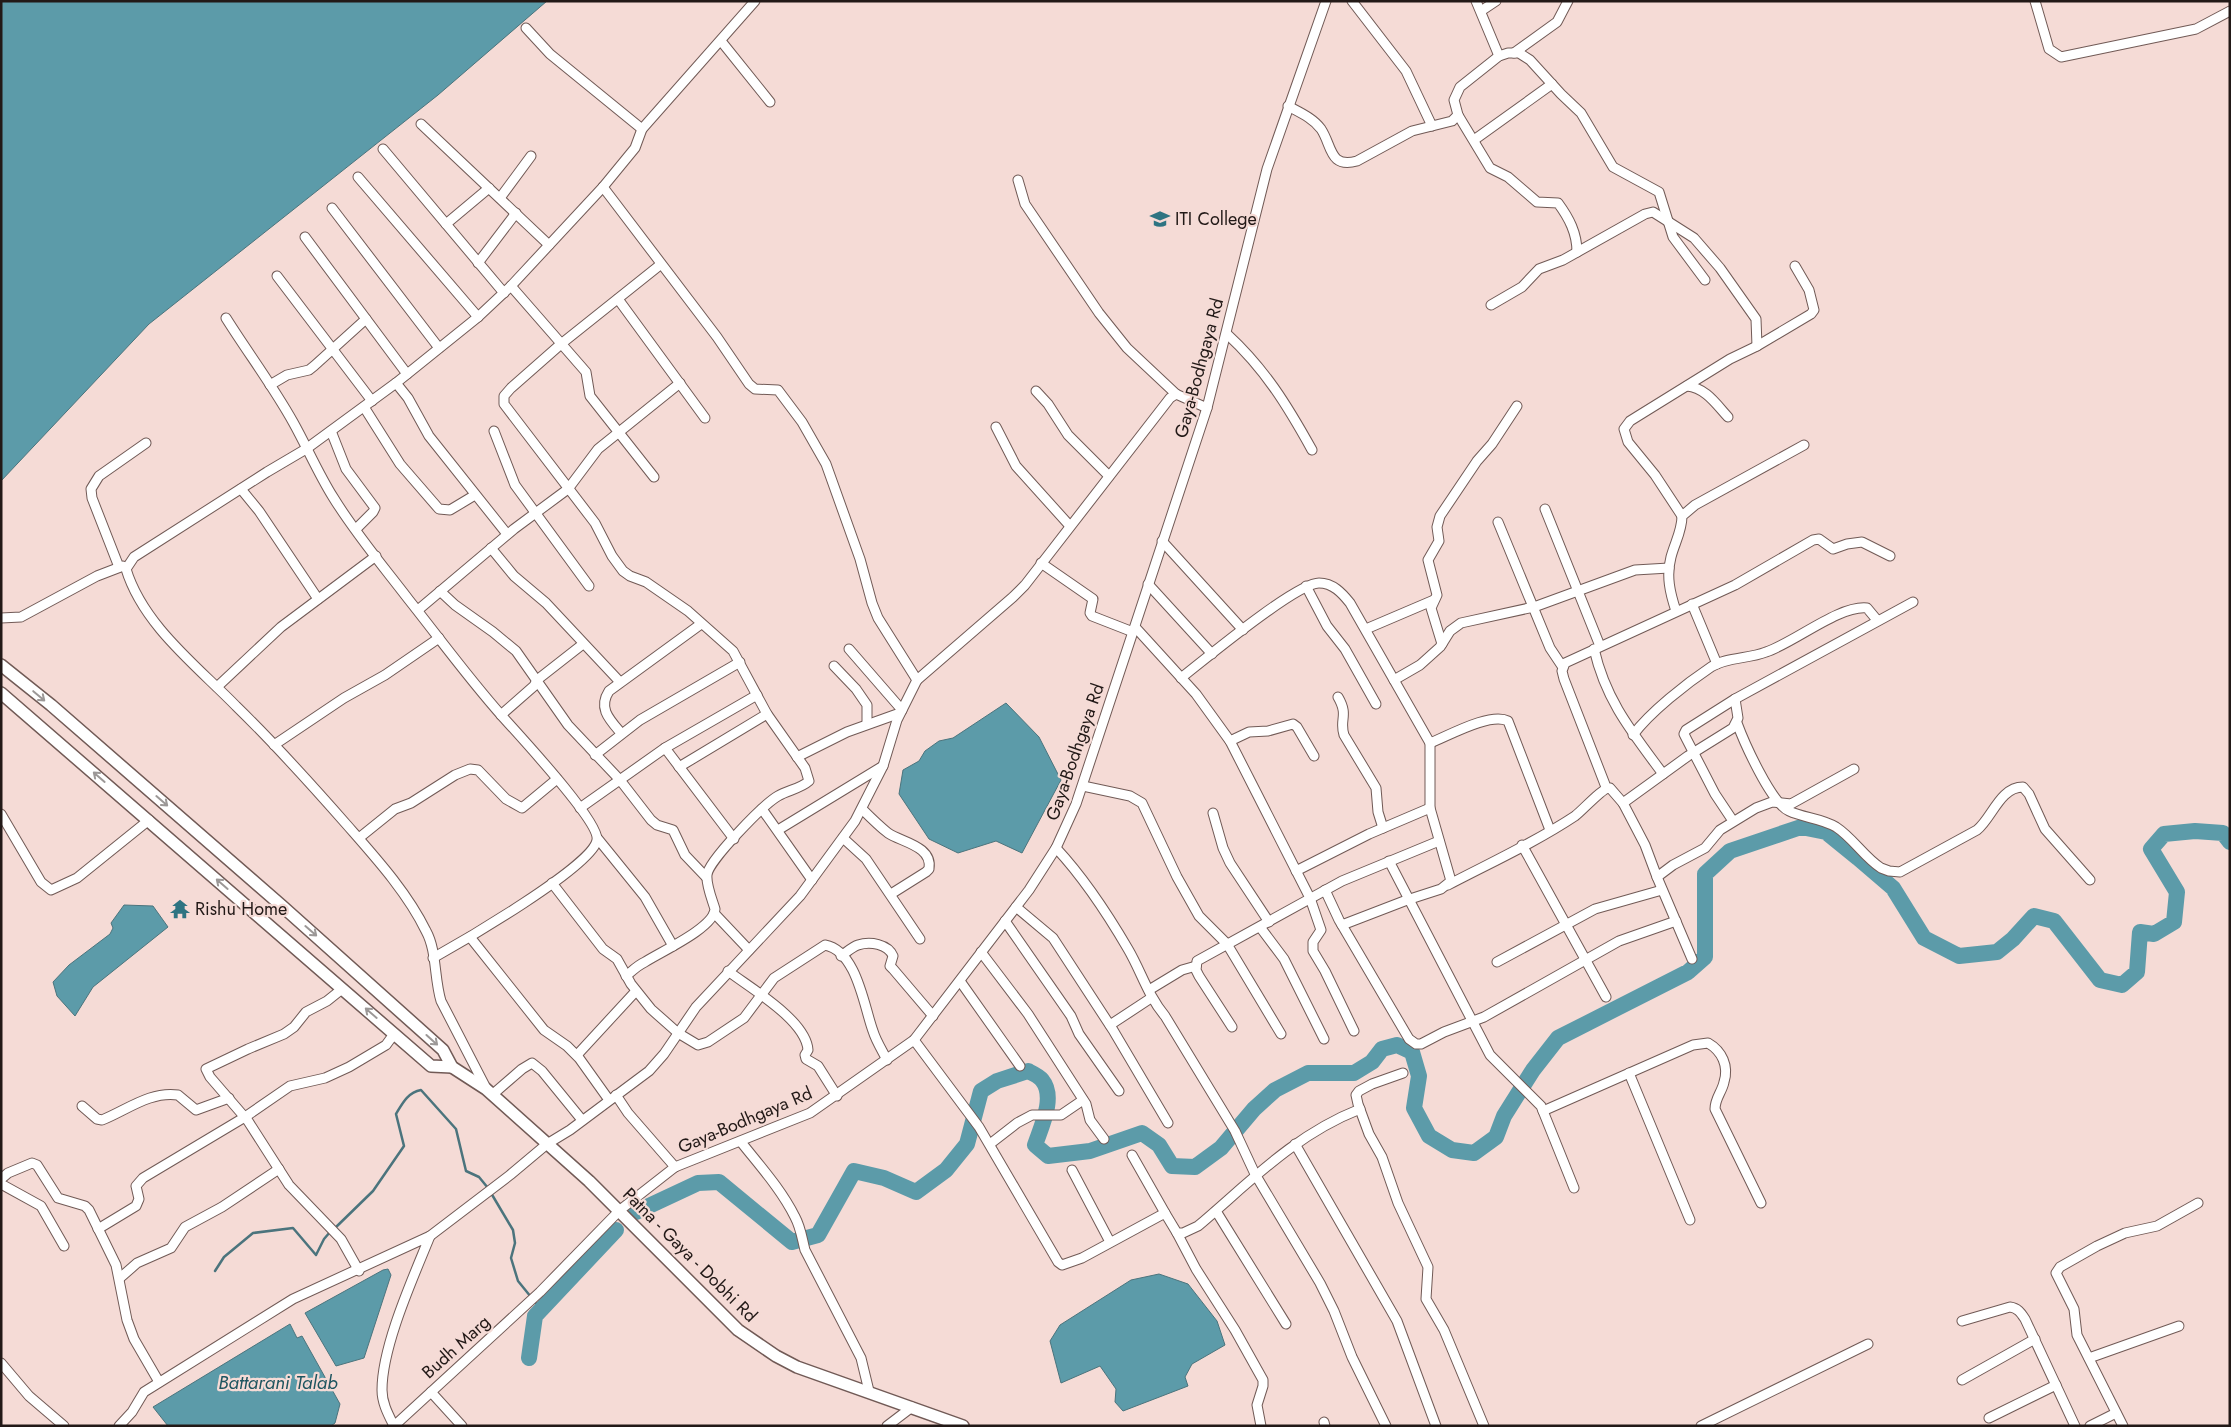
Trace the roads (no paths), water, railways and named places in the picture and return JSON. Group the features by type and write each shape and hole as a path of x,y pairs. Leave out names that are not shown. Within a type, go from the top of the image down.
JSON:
{"main road":[{"path":"1,665 130,773 360,974 443,1050 452,1067"},
{"path":"1,693 431,1066 452,1067"},
{"name":"Patna - Gaya - Dobhi Rd","path":"452,1067 489,1092 620,1210 714,1307 758,1345 797,1367 963,1426"}],"street":[{"path":"1,618 21,617 97,576 124,565 306,449 372,401 478,317 511,286 603,187 635,148 642,128 705,56 722,41 755,1"},
{"name":"Gaya-Bodhgaya Rd","path":"540,1292 620,1210 675,1167 799,1119 837,1096 914,1040 1016,907 1056,848 1083,786 1162,541 1208,408 1267,169 1326,1"},
{"path":"1352,1 1406,71 1432,126"},
{"path":"1476,1 1499,56"},
{"path":"1480,12 1496,1"},
{"path":"1568,1 1557,22 1514,52 1499,56 1460,87 1454,100 1458,114 1490,168 1508,177 1537,202 1558,203 1571,223 1577,241 1577,252"},
{"path":"2035,1 2049,49 2061,57 2196,29 2230,11"},
{"path":"526,28 550,54 642,128"},
{"path":"722,41 770,102"},
{"path":"1514,52 1530,60 1581,113 1613,167 1660,192 1673,237 1705,280"},
{"path":"1474,140 1552,84"},
{"path":"1288,106 1315,122 1336,159 1349,163 1357,161 1412,131 1452,121 1458,114"},
{"path":"421,124 549,245"},
{"path":"383,149 504,293"},
{"path":"500,198 531,156"},
{"path":"358,177 478,317"},
{"path":"1018,180 1025,204 1099,313 1127,348 1176,394 1208,408"},
{"path":"603,187 749,384 755,389 778,390 802,422 833,480 878,618 917,680"},
{"path":"446,224 489,188"},
{"path":"332,208 439,348"},
{"path":"1492,305 1522,287 1539,269 1577,252 1648,212 1658,214 1694,238 1703,247 1743,299 1757,323 1757,346"},
{"path":"478,263 516,213"},
{"path":"305,237 407,374"},
{"path":"660,265 561,344 511,388 503,400 509,411 595,523 612,556 623,570 630,576 654,588 688,612 730,647 740,662 766,714 807,773 809,781 801,787 778,796 762,809 714,861 706,877"},
{"path":"1676,611 1669,587 1669,568 1674,547 1682,529 1682,516 1655,475 1628,442 1624,429 1630,421 1730,359 1757,346 1811,314 1814,310 1809,290 1795,266"},
{"path":"278,276 372,401"},
{"path":"511,286 586,372 590,396 654,477"},
{"path":"618,299 705,418"},
{"path":"226,318 293,423 334,498 356,529 439,638 501,715 588,817 598,839 645,897 673,946"},
{"path":"270,385 287,375 308,370 366,319"},
{"path":"1227,334 1257,364 1275,386 1312,450"},
{"path":"396,382 408,398 429,436 507,534"},
{"path":"418,610 507,534 568,489 591,456 680,383"},
{"path":"1687,386 1704,391 1728,417"},
{"path":"1036,391 1048,404 1058,422 1075,444 1109,476"},
{"path":"119,1426 132,1412 144,1392 293,1299 430,1236 547,1144 649,1071 696,1007 784,914 843,838 862,809 883,766 901,712 917,680 1013,597 1160,410 1176,394"},
{"path":"1442,644 1431,608 1436,595 1430,576 1428,560 1439,541 1437,527 1440,516 1517,406"},
{"path":"364,407 400,464 439,509 450,510 475,495"},
{"path":"996,427 1016,466 1070,526"},
{"path":"331,431 349,474 375,508 356,529"},
{"path":"494,431 515,485 589,586"},
{"path":"146,444 99,476 91,489 92,498 126,569 133,588 166,635 274,745 359,838 402,893 422,922 431,943 441,1000 489,1092 532,1063 542,1071 582,1120"},
{"path":"1682,516 1695,505 1804,445"},
{"path":"241,489 259,511 318,599"},
{"path":"1545,510 1578,592 1597,648 1609,696 1633,735 1663,774"},
{"path":"1498,522 1550,648 1562,666 1564,679 1606,787 1613,790 1623,803 1645,845 1692,959"},
{"path":"1562,666 1735,585 1813,540 1819,539 1833,549 1847,544 1862,542 1890,556"},
{"path":"1162,541 1243,630"},
{"path":"491,548 514,576 546,603 620,682"},
{"path":"217,687 270,637 376,556"},
{"path":"1041,563 1093,599 1090,613 1092,616 1134,630 1182,678 1208,709 1230,741 1310,898 1321,930 1312,942 1313,951 1325,971 1354,1031"},
{"path":"1394,680 1420,666 1442,644 1446,635 1461,624 1534,607 1635,570 1669,568"},
{"path":"1182,678 1243,630 1306,586 1323,583 1339,590 1366,629 1430,743 1430,808 1445,865 1451,876 1451,881 1448,885"},
{"path":"1148,584 1212,654"},
{"path":"1306,586 1327,626 1345,649 1376,704"},
{"path":"440,591 455,605 504,640 524,661 568,726 620,780 651,820 657,825 674,830 685,855 706,877 714,913 749,950"},
{"path":"1366,629 1434,600"},
{"path":"1734,821 1716,794 1684,734 1686,730 1735,699 1843,642 1878,620 1913,602"},
{"path":"1692,604 1717,664"},
{"path":"1633,735 1648,718 1717,664 1769,652 1836,616 1856,609 1867,608 1878,620"},
{"path":"621,733 608,718 603,704 609,691 701,624"},
{"path":"274,745 344,698 385,675 439,638"},
{"path":"501,715 534,686 537,680 583,644"},
{"path":"849,648 901,712"},
{"path":"595,755 621,733 740,662"},
{"path":"834,666 856,689 867,705 866,724"},
{"path":"580,808 665,748 757,695"},
{"path":"1338,697 1344,709 1342,728 1344,735 1377,792 1378,812 1383,828"},
{"path":"1735,699 1738,711 1737,723 1752,758 1781,804 1790,812 1821,820 1835,827 1844,833 1876,864 1889,871 1900,872 1977,830 1987,821 2004,797 2017,787 2023,787 2029,794 2045,829 2090,880"},
{"path":"797,757 826,741 901,712"},
{"path":"679,767 766,714"},
{"path":"1430,743 1483,721 1499,718 1508,721 1550,830"},
{"path":"1623,803 1694,752 1728,732 1737,723"},
{"path":"1230,741 1249,732 1268,732 1294,724 1314,756"},
{"path":"665,748 734,839"},
{"path":"778,830 883,766"},
{"path":"359,838 394,809 411,803 456,775 470,769 478,770 506,799 522,808 557,779"},
{"path":"1657,877 1673,865 1705,848 1720,830 1765,803 1791,804 1854,769"},
{"path":"1083,786 1130,796 1142,804 1177,878 1199,916 1227,944 1281,1034"},
{"path":"1342,925 1448,885 1550,830 1586,808 1606,787"},
{"path":"1296,871 1383,828 1430,808"},
{"path":"762,809 812,880"},
{"path":"862,809 888,833 919,848 928,860 929,868 926,872 891,894"},
{"path":"1213,813 1223,848 1230,863 1269,922"},
{"path":"1,814 41,882 51,890 77,878 149,820"},
{"path":"843,838 866,859 920,939"},
{"path":"433,958 506,916 552,883 587,855 594,848 598,839"},
{"path":"1110,1025 1182,970 1196,966 1200,959 1361,872 1439,841"},
{"path":"1522,845 1606,997"},
{"path":"1056,848 1075,870 1112,923 1150,994 1235,1131 1255,1174 1328,1299 1352,1357 1386,1426"},
{"path":"1389,862 1407,900 1490,1056 1532,1097 1543,1111 1574,1188"},
{"path":"552,883 603,949 617,959 636,991 658,1017 693,1043 704,1044 747,1016 774,978 808,958 821,947 829,946 841,956 859,982 873,1032 887,1060"},
{"path":"1325,890 1342,925 1411,1042 1421,1044 1444,1032 1473,1021 1627,938 1676,921"},
{"path":"1497,962 1595,908 1662,890"},
{"path":"1016,907 1053,938 1110,1025 1168,1123"},
{"path":"626,976 645,961 673,946 703,925 714,913"},
{"path":"1005,921 1072,1016 1079,1034 1119,1091"},
{"path":"1260,927 1284,959 1324,1039"},
{"path":"470,937 544,1030 577,1055 612,1098 628,1113 675,1167"},
{"path":"841,956 861,944 878,944 888,948 893,956 890,966 933,1016"},
{"path":"981,952 1034,1022 1086,1104 1090,1120 1104,1139"},
{"path":"1196,966 1199,976 1232,1027"},
{"path":"728,971 754,991 762,993 791,1021 805,1038 808,1048 806,1059 818,1066 837,1096"},
{"path":"960,980 1020,1066"},
{"path":"342,988 327,1001 306,1012 294,1027 284,1034 206,1069 207,1073 245,1117 290,1185 337,1235 359,1270"},
{"path":"577,1055 636,991"},
{"path":"98,1228 136,1206 139,1199 136,1186 143,1178 245,1117 290,1086 325,1078 349,1067 386,1046 394,1034"},
{"path":"914,1040 968,1110 990,1144 1058,1262 1067,1264 1165,1213"},
{"path":"1543,1111 1692,1045 1708,1044 1718,1051 1722,1057 1726,1074 1715,1102 1715,1109 1761,1203"},
{"path":"1629,1073 1690,1220"},
{"path":"1403,1074 1372,1084 1359,1091 1356,1096 1382,1157 1398,1203 1428,1267 1426,1299 1448,1338 1484,1426"},
{"path":"82,1106 97,1119 102,1120 141,1100 155,1097 178,1095 196,1110 212,1102 229,1098"},
{"path":"990,1144 1017,1123 1038,1114 1061,1115 1083,1100"},
{"path":"1177,1233 1183,1233 1198,1226 1255,1174 1295,1144 1334,1120 1360,1109"},
{"path":"740,1142 779,1191 796,1218 803,1235 804,1246 861,1358 869,1391"},
{"path":"1295,1144 1397,1321 1436,1426"},
{"path":"1132,1155 1196,1269 1235,1330 1263,1380 1257,1405 1261,1426"},
{"path":"1,1179 32,1163 37,1165 58,1198 85,1206 116,1265 132,1333 159,1382"},
{"path":"120,1278 137,1263 171,1248 185,1227 222,1207 279,1169"},
{"path":"1072,1170 1110,1242"},
{"path":"1,1184 41,1206 64,1246"},
{"path":"2123,1426 2075,1329 2074,1308 2056,1273 2104,1242 2124,1232 2157,1226 2198,1203"},
{"path":"1216,1211 1286,1324"},
{"path":"394,1426 385,1409 382,1390 387,1352 430,1236"},
{"name":"Budh Marg","path":"394,1426 540,1292"},
{"path":"1962,1321 1998,1309 2015,1308 2025,1319 2075,1426"},
{"path":"2089,1358 2179,1326"},
{"path":"1962,1380 2034,1340"},
{"path":"1700,1426 1868,1344"},
{"path":"1,1363 29,1396 64,1426"},
{"path":"1988,1418 2056,1385"},
{"path":"431,1392 462,1426"},
{"path":"891,1425 912,1407"},
{"path":"2090,1426 2116,1413"}],"water":[{"path":"1,1 547,1 438,95 149,324 1,481"},
{"path":"1006,703 1039,737 1061,780 1022,853 996,841 958,853 929,839 899,794 903,770 919,761 925,751 939,741 953,738"},
{"path":"124,905 153,906 168,927 93,987 75,1016 57,996 53,982 69,965 110,934 113,928 111,923"},
{"path":"388,1269 391,1275 364,1358 336,1366 305,1313"},
{"path":"1159,1274 1188,1284 1217,1321 1225,1345 1192,1364 1185,1377 1188,1386 1123,1411 1115,1402 1116,1389 1100,1366 1061,1383 1050,1341 1060,1325 1131,1280"},
{"name":"Battarani Talab","path":"290,1324 297,1338 302,1336 340,1404 335,1423 331,1426 168,1426 153,1407"}],"waterway":[{"path":"636,1212 698,1183 719,1182 792,1242 818,1235 854,1171 884,1178 916,1192 946,1170 967,1144 981,1091 997,1081 1028,1071 1041,1079 1048,1095 1044,1121 1035,1145 1048,1156 1090,1151 1142,1133 1159,1145 1172,1166 1195,1167 1221,1148 1254,1109 1275,1090 1308,1073 1354,1073 1372,1062 1382,1049 1397,1045 1412,1052 1419,1076 1414,1108 1429,1136 1452,1150 1474,1153 1496,1137 1504,1116 1533,1070 1558,1038 1688,972 1705,957 1705,874 1730,851 1801,827 1826,832 1893,888 1924,938 1959,956 1997,952 2013,939 2034,916 2054,921 2100,980 2122,985 2137,972 2140,932 2154,934 2174,922 2177,892 2151,849 2164,834 2195,831 2223,833 2230,842"},
{"path":"334,1229 373,1191 404,1146 396,1114 406,1099 416,1091 421,1090 456,1129 466,1171 479,1177 488,1188"},
{"path":"491,1193 513,1230 515,1243 511,1258 518,1281 531,1297"},
{"path":"215,1271 224,1257 253,1233 293,1228 316,1255 330,1232"},
{"path":"529,1358 535,1316 616,1230"},
{"path":"534,1301 541,1309"}],"place":[{"name":"ITI College","path":"1160,219"},
{"name":"Rishu Home","path":"180,909"}]}
